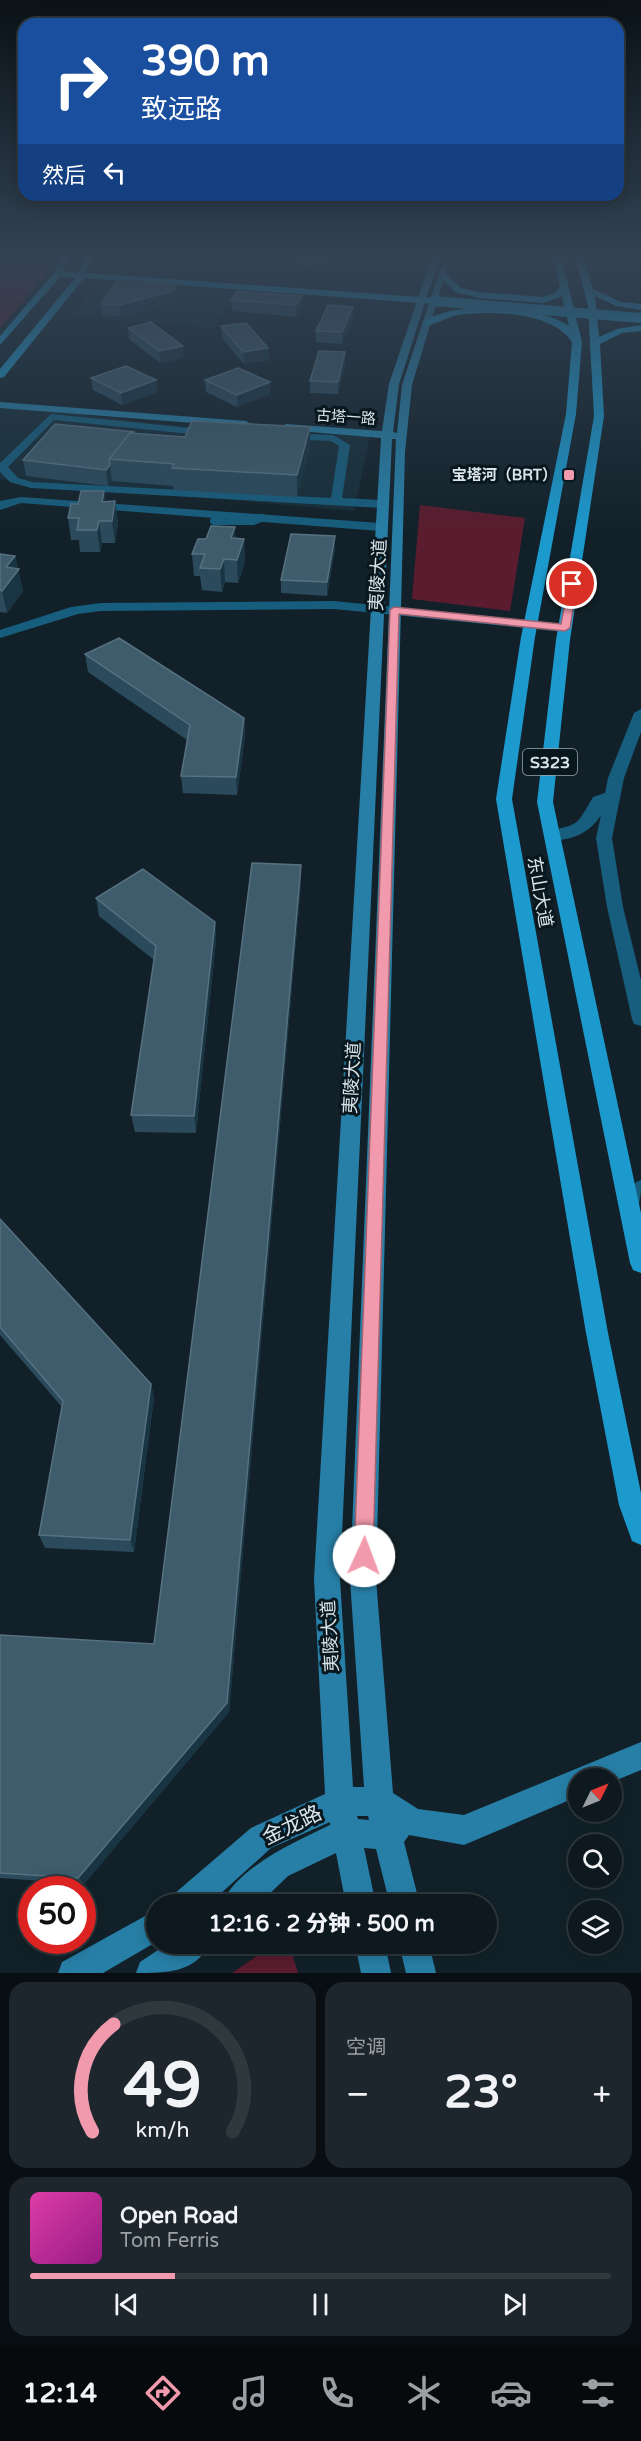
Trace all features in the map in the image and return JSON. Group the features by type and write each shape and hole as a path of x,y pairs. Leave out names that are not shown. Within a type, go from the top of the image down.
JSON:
{"main road":[{"path":"0,375 22,348"},
{"name":"夷陵大道","path":"358,1894 344,1833 340,1802 327,1579 385,610 394,436 393,384 408,348"},
{"name":"夷陵大道","path":"402,1894 379,1801 363,1579 385,610 381,526 382,504 394,436 419,348"},
{"name":"东山大道","path":"576,348 571,414 530,624 504,799 597,1334 631,1505 641,1532"},
{"name":"东山大道","path":"597,348 598,416 565,628 545,802 635,1197 641,1263"},
{"name":"古塔一路","path":"0,405 266,429 394,436"},
{"path":"612,1768 641,1756"},
{"path":"379,1801 414,1823 464,1830 568,1787"},
{"name":"金龙路","path":"197,1894 261,1838 340,1802 379,1801"},
{"name":"金龙路","path":"248,1894 278,1866 344,1833 387,1835 414,1823"},
{"path":"73,1973 146,1931"},
{"path":"151,1973 179,1954"},
{"path":"372,1954 376,1973"},
{"path":"416,1954 421,1973"}],"street":[{"path":"247,434 144,429 51,417 2,467 6,474 14,480 31,485 382,504"},
{"path":"266,429 333,438 345,445 336,501"},
{"path":"0,506 21,500 381,526"},
{"path":"0,634 67,612 101,607 334,604 565,628"},
{"path":"641,714 611,796 604,838 621,938 641,1019"},
{"path":"552,836 570,835 585,827 595,813 599,801 611,796"}],"lane":[{"path":"214,521 253,522 261,518"}],"shaded area":[{"path":"0,405 188,427 370,437 354,511 0,479"},
{"path":"420,505 525,518 510,611 412,599"},
{"path":"260,1954 292,1954 298,1973 232,1973"}],"building":[{"path":"155,348 173,348 159,351"},
{"path":"240,348 268,348 243,352"},
{"path":"319,351 345,352 338,382 310,381"},
{"path":"126,366 156,380 121,393 91,378"},
{"path":"238,368 270,382 237,395 205,380"},
{"path":"192,421 310,427 297,475 172,468 174,464 109,459 130,433 185,437"},
{"path":"55,424 135,432 130,433 109,459 110,465 106,470 23,460"},
{"path":"81,491 104,491 102,502 115,501 112,521 99,521 97,530 77,530 79,518 68,518 71,504 78,504"},
{"path":"211,526 235,527 231,538 244,539 237,560 224,559 220,569 200,568 205,554 192,554 198,539 206,539"},
{"path":"291,534 335,536 327,582 281,580"},
{"path":"0,554 15,556 6,567 19,569 2,591 0,590"},
{"path":"119,638 244,718 236,777 181,776 190,725 85,654"},
{"path":"252,863 301,865 227,1703 80,1876 0,1873 0,1635 154,1644"},
{"path":"143,869 215,922 194,1116 131,1115 156,946 96,898"},
{"path":"0,1219 151,1384 130,1540 39,1535 63,1401 0,1327"}],"place":[{"name":"宝塔河（BRT）","path":"569,475"}],"route":[{"path":"364,1556 394,610 565,628 572,584"}]}
